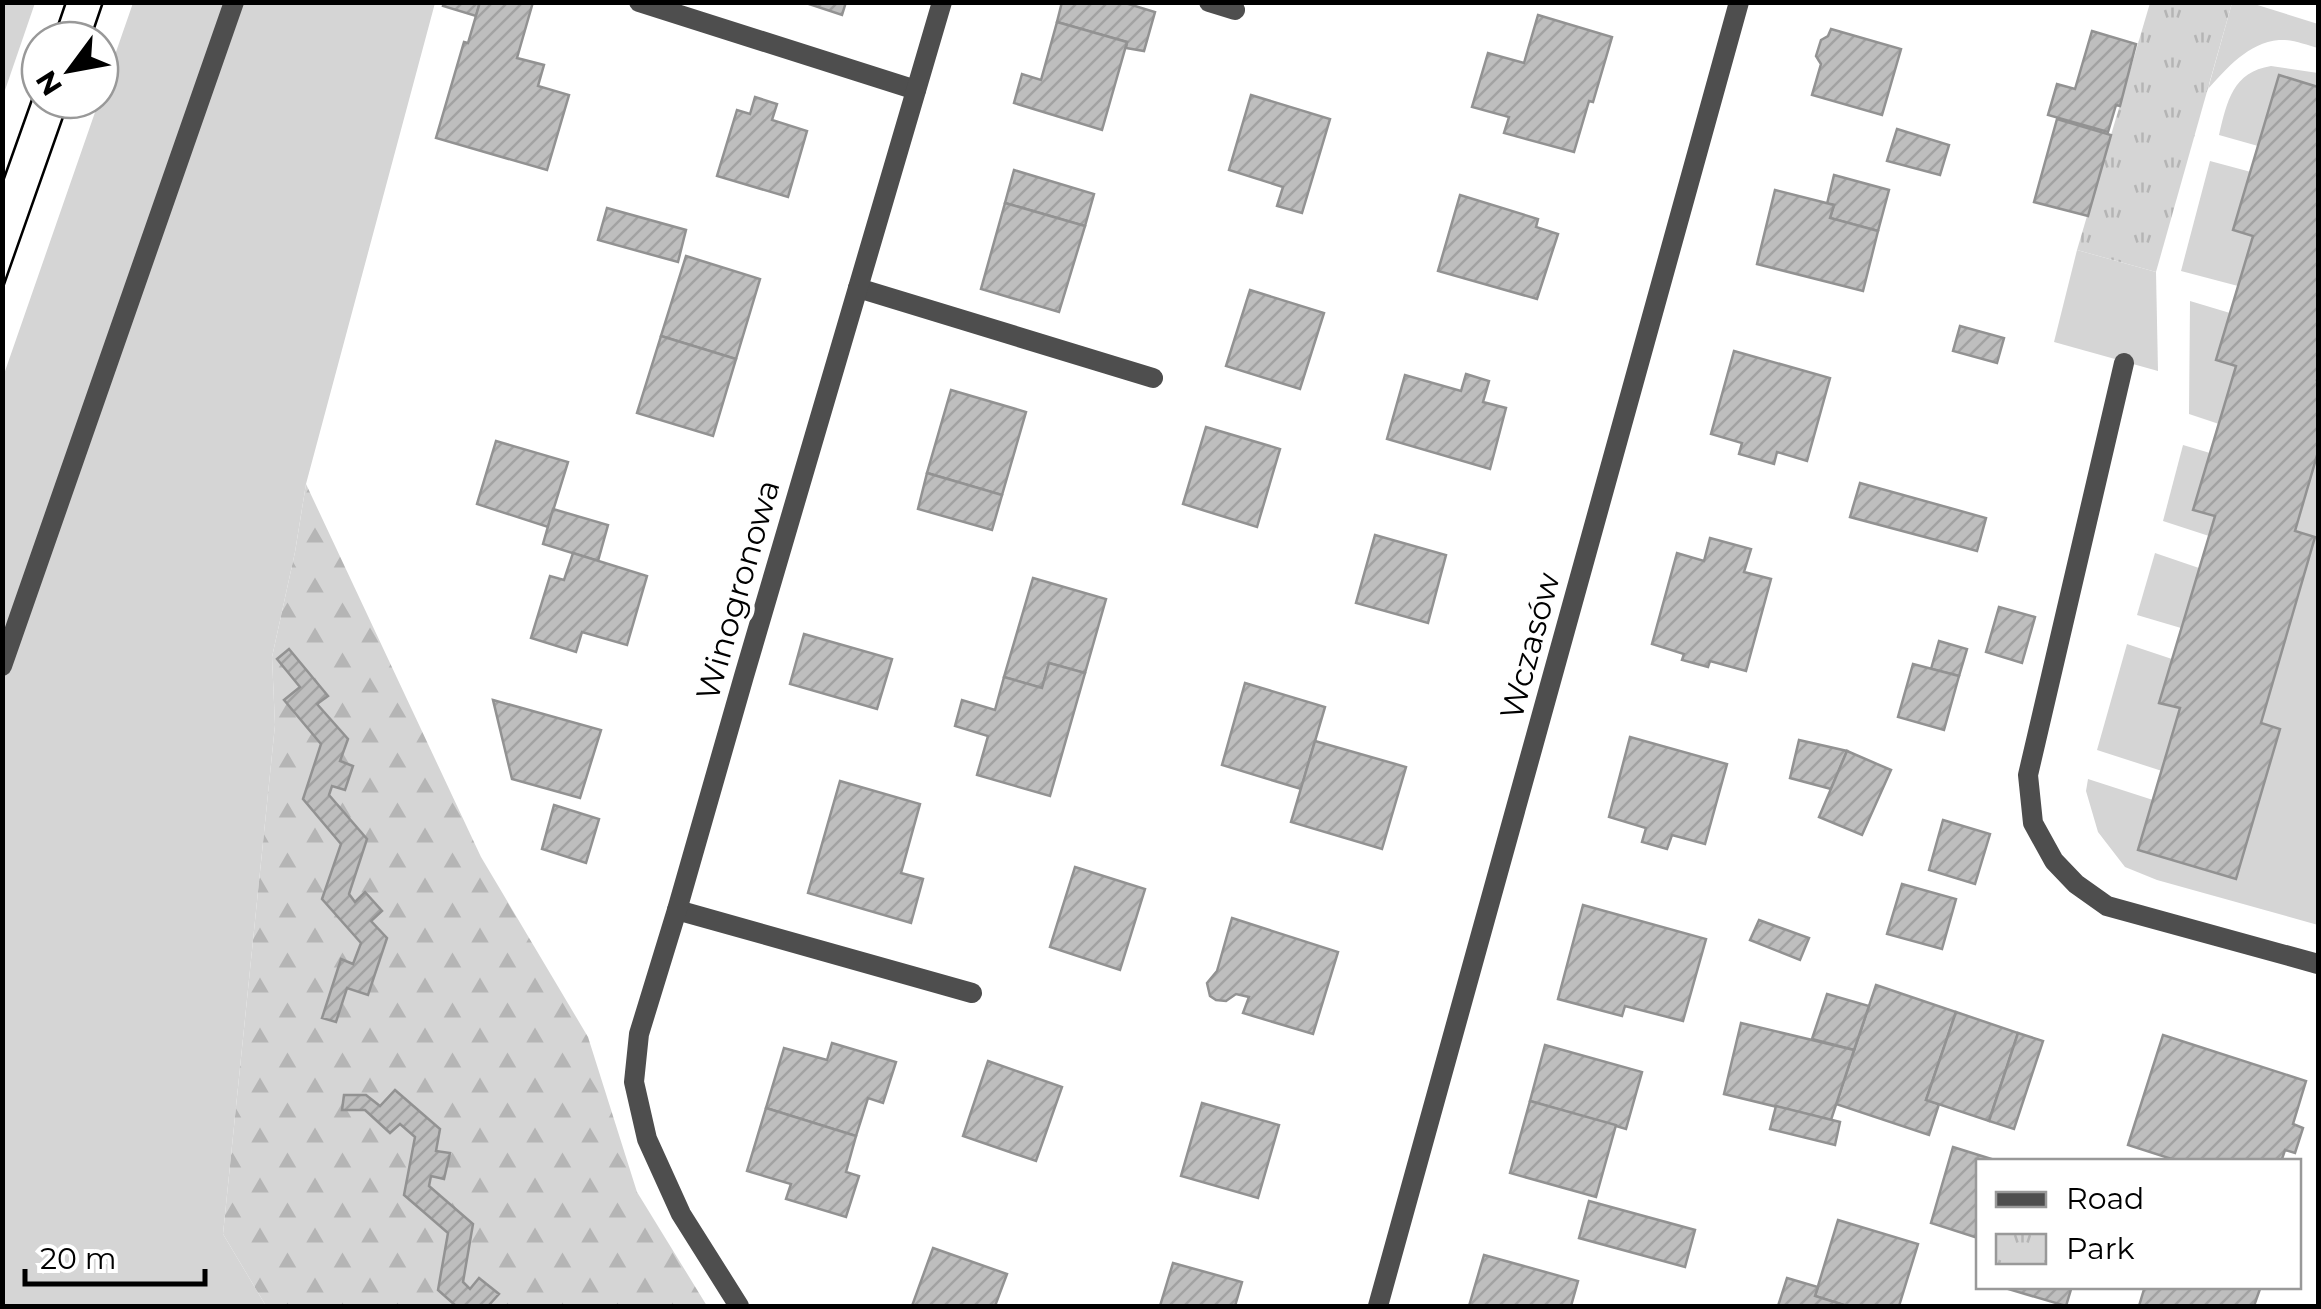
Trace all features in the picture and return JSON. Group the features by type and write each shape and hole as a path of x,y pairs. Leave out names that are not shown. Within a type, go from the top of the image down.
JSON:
{"street":[{"path":"2,666 234,2"},
{"path":"639,2 916,90"},
{"name":"Winogronowa","path":"739,1306 681,1214 647,1140 634,1082 638,1034 942,2"},
{"path":"1210,2 1235,10"},
{"name":"Wczasów","path":"1378,1306 1739,2"},
{"path":"858,288 1153,378"},
{"path":"2124,362 2028,775 2033,823 2054,860 2076,884 2107,906 2318,964"},
{"path":"677,910 972,993"}],"green space":[{"path":"2,3 35,3 29,20 20,20 20,47 3,96"},
{"path":"133,3 435,3 306,484 272,657 275,725 223,1234 266,1306 3,1306 3,377 92,120 120,120 120,40"},
{"path":"2150,3 2232,3 2156,272 2077,250"},
{"path":"2232,3 2251,3 2318,24 2318,48 2289,40 2268,42 2239,58 2208,89"},
{"path":"2271,66 2318,73 2318,87 2279,76 2258,146 2219,135 2229,100 2240,82 2258,69"},
{"path":"2210,161 2251,172 2233,230 2253,236 2238,286 2181,271"},
{"path":"2077,250 2156,272 2158,371 2054,342"},
{"path":"2190,301 2230,313 2216,359 2236,366 2219,424 2189,414"},
{"path":"2183,445 2210,453 2215,516 2209,536 2163,521"},
{"path":"2318,452 2318,925 2157,880 2125,867 2098,832 2086,791 2088,779 2153,800 2280,729 2261,723 2315,538 2295,531"},
{"path":"306,484 481,857 588,1037 637,1192 707,1306 266,1306 223,1234 275,725 272,657"},
{"path":"2155,553 2199,568 2181,628 2137,615"},
{"path":"2127,644 2172,659 2159,702 2180,708 2162,771 2097,750"}],"building":[{"path":"444,2 480,2 476,16 443,6"},
{"path":"480,2 533,2 517,58 544,65 538,86 569,95 547,170 436,138"},
{"path":"803,2 846,2 842,15"},
{"path":"1062,2 1122,2 1155,12 1144,51 1126,48 1127,42 1057,22"},
{"path":"1538,15 1612,37 1574,152 1504,133 1509,117 1472,107 1488,53 1524,63"},
{"path":"1057,22 1127,42 1102,130 1014,103 1022,74 1041,80"},
{"path":"1831,29 1901,49 1882,115 1812,95 1821,64 1816,56 1821,40"},
{"path":"2092,31 2136,44 2120,106 2116,105 2108,132 2048,115 2057,84 2075,89"},
{"path":"2279,75 2318,87 2318,452 2295,531 2315,537 2261,723 2280,729 2236,879 2138,850 2180,708 2159,703 2215,516 2193,510 2236,366 2216,360 2253,236 2233,230"},
{"path":"1251,95 1330,119 1302,213 1277,206 1283,187 1229,170"},
{"path":"755,97 777,104 772,120 807,131 788,197 717,176 737,110 750,114"},
{"path":"2057,119 2111,135 2088,216 2034,202"},
{"path":"1897,129 1949,145 1940,175 1887,161"},
{"path":"1014,170 1094,194 1085,226 1005,203"},
{"path":"1834,175 1889,190 1878,231 1830,218 1834,205 1827,204"},
{"path":"1775,190 1834,205 1830,218 1878,231 1863,291 1757,264"},
{"path":"1460,195 1538,219 1536,227 1558,234 1537,299 1438,271"},
{"path":"1005,203 1085,226 1059,312 981,289"},
{"path":"607,208 686,230 678,262 598,240"},
{"path":"686,256 760,279 736,359 661,336"},
{"path":"1250,290 1324,313 1300,389 1226,366"},
{"path":"1960,326 2004,338 1997,363 1953,351"},
{"path":"661,336 736,359 713,436 637,413"},
{"path":"1734,351 1830,378 1807,461 1777,452 1774,464 1739,454 1742,443 1711,434"},
{"path":"1466,374 1489,381 1483,402 1506,408 1490,469 1387,439 1405,375 1461,391"},
{"path":"951,390 1026,412 1002,495 927,473"},
{"path":"1206,427 1280,449 1257,527 1183,504"},
{"path":"496,441 568,462 548,527 477,504"},
{"path":"927,473 1002,495 992,530 918,509"},
{"path":"1860,483 1986,518 1977,551 1850,517"},
{"path":"553,509 608,525 598,561 543,544"},
{"path":"1375,535 1446,555 1428,623 1356,603"},
{"path":"1710,538 1751,549 1744,572 1771,579 1746,671 1710,661 1708,667 1682,660 1684,654 1652,644 1677,553 1704,561"},
{"path":"573,553 647,576 627,645 582,632 576,652 531,638 550,576 564,580"},
{"path":"1033,578 1106,599 1085,673 1049,663 1042,688 1004,677"},
{"path":"1999,607 2035,617 2022,663 1986,652"},
{"path":"804,634 892,659 877,709 790,684"},
{"path":"1939,641 1967,649 1959,676 1931,669"},
{"path":"289,649 328,696 317,704 348,739 340,761 353,766 345,790 332,786 329,795 367,839 349,894 355,902 365,892 382,911 371,921 387,938 368,995 347,988 336,1022 322,1018 341,959 353,964 361,943 322,899 341,844 303,799 321,744 284,700 300,687 277,659"},
{"path":"1049,663 1085,673 1050,796 977,775 988,736 955,726 962,700 995,710 1004,677 1042,688"},
{"path":"1913,664 1959,676 1944,730 1898,717"},
{"path":"1245,683 1325,707 1301,789 1222,765"},
{"path":"493,700 601,730 580,798 512,779"},
{"path":"1630,737 1727,764 1705,844 1672,835 1667,849 1642,842 1646,828 1609,817"},
{"path":"1799,740 1847,751 1831,789 1790,778"},
{"path":"1315,741 1406,767 1382,849 1291,822"},
{"path":"1847,751 1891,770 1862,835 1819,817"},
{"path":"840,781 920,804 901,873 923,879 911,923 808,893"},
{"path":"554,805 599,819 586,863 542,849"},
{"path":"1943,820 1990,834 1975,884 1929,870"},
{"path":"1075,867 1145,889 1120,970 1050,947"},
{"path":"1902,884 1956,899 1942,949 1887,934"},
{"path":"1583,905 1706,939 1683,1021 1625,1006 1622,1016 1558,999"},
{"path":"1232,918 1338,952 1313,1034 1243,1013 1249,997 1236,994 1226,1001 1210,996 1207,983 1217,971"},
{"path":"1759,920 1809,938 1800,960 1750,940"},
{"path":"1876,985 1956,1012 1926,1100 1939,1104 1929,1135 1836,1104"},
{"path":"1827,994 1869,1006 1854,1050 1812,1039"},
{"path":"1956,1012 2018,1033 1989,1121 1926,1100"},
{"path":"1741,1023 1854,1050 1831,1120 1724,1094"},
{"path":"2018,1033 2043,1041 2014,1129 1989,1121"},
{"path":"2163,1035 2306,1081 2293,1124 2303,1128 2295,1153 2285,1150 2282,1159 2172,1159 2128,1145"},
{"path":"832,1043 896,1062 883,1103 868,1098 856,1136 766,1108 784,1048 827,1060"},
{"path":"1545,1045 1642,1072 1626,1129 1530,1101"},
{"path":"988,1061 1062,1087 1036,1161 963,1136"},
{"path":"395,1090 440,1129 436,1151 450,1153 444,1179 431,1176 429,1186 473,1224 463,1282 470,1289 479,1278 499,1294 490,1304 493,1306 456,1306 438,1290 448,1233 404,1195 415,1137 400,1124 390,1133 365,1110 342,1110 344,1095 366,1095 380,1106"},
{"path":"1530,1101 1616,1125 1596,1197 1510,1173"},
{"path":"1202,1103 1279,1125 1258,1198 1181,1176"},
{"path":"1776,1106 1840,1122 1835,1145 1770,1129"},
{"path":"766,1108 856,1136 846,1172 859,1176 846,1217 786,1199 791,1184 747,1171"},
{"path":"1953,1147 1991,1159 1976,1159 1976,1237 1931,1223"},
{"path":"1589,1201 1695,1230 1685,1267 1579,1238"},
{"path":"1838,1220 1918,1244 1899,1306 1847,1306 1815,1296"},
{"path":"933,1248 1007,1274 995,1306 912,1306"},
{"path":"1484,1255 1578,1281 1571,1306 1469,1306"},
{"path":"1173,1263 1242,1282 1235,1306 1160,1306"},
{"path":"1787,1278 1818,1287 1815,1296 1847,1306 1778,1306"},
{"path":"2008,1289 2071,1289 2066,1306"},
{"path":"2144,1289 2260,1289 2254,1306 2139,1306"}],"tram line":[{"path":"60,20 66,2"},
{"path":"97,20 103,2"},
{"path":"2,184 25,120"},
{"path":"2,290 62,120"}]}
